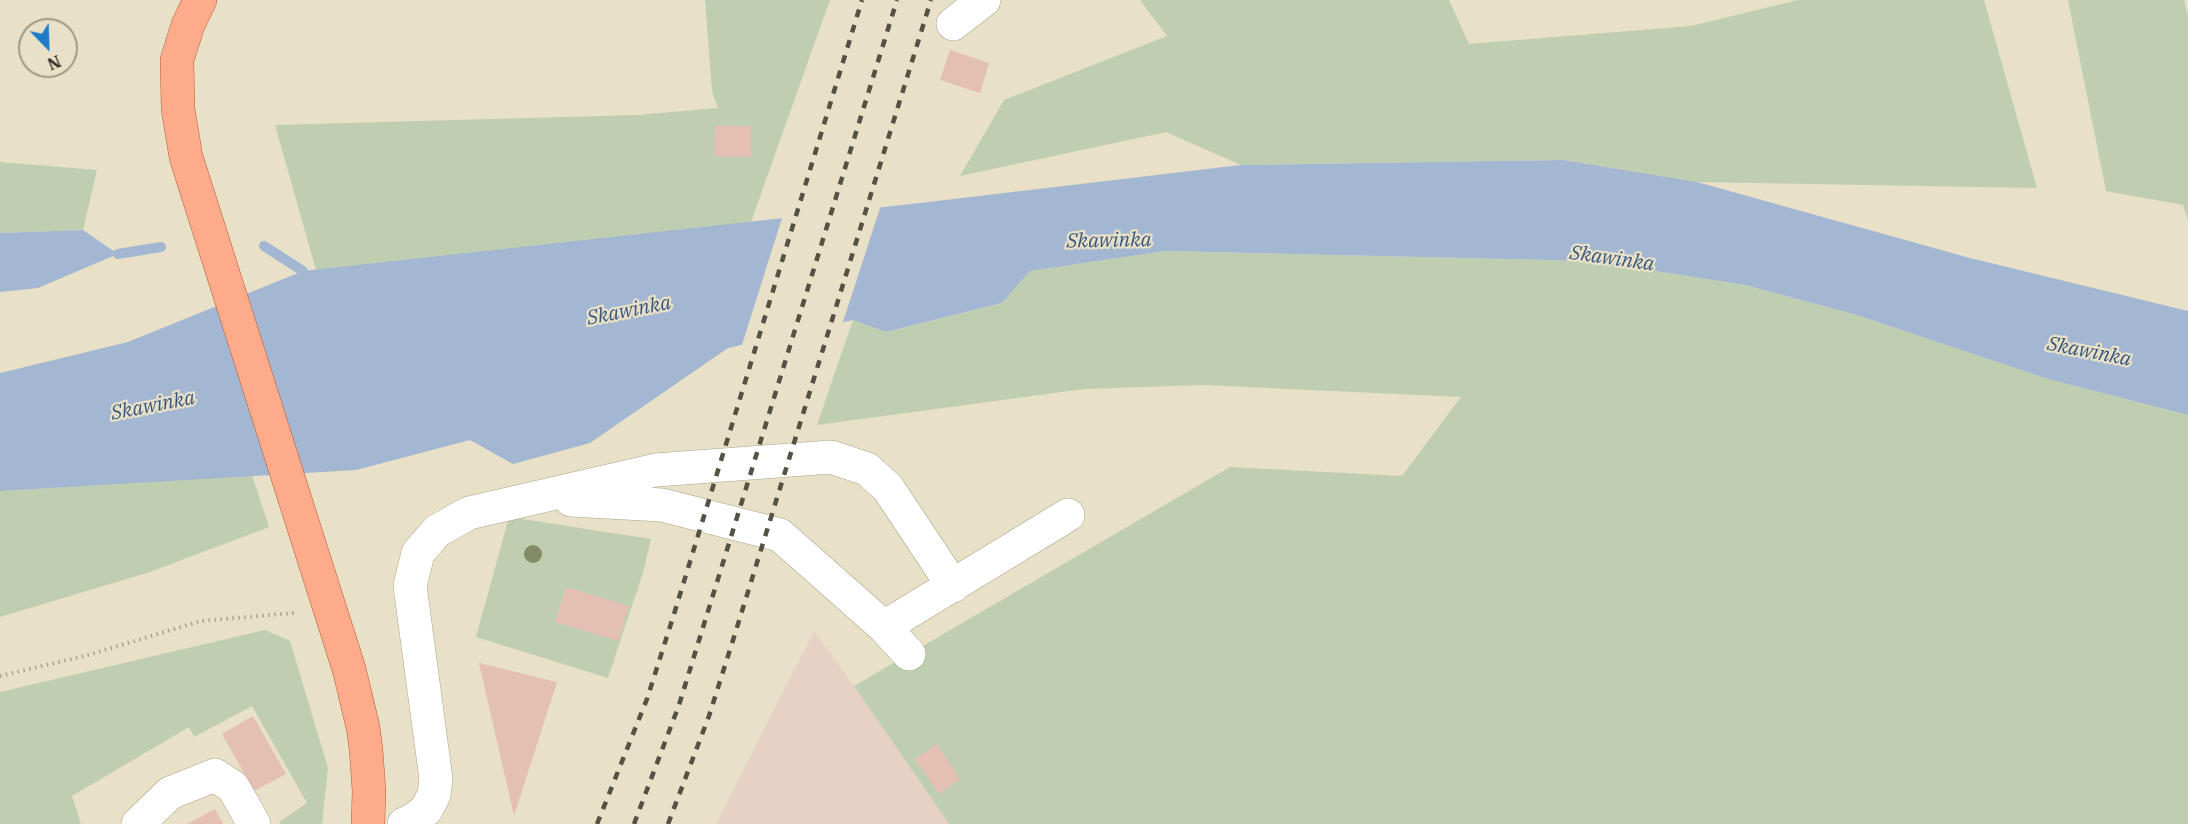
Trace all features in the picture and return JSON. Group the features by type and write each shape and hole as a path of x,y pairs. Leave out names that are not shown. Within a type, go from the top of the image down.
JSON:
{"main road":[{"path":"200,0 188,26 177,60 178,109 186,157 349,669 363,727 368,770 368,824"}],"lane":[{"path":"953,24 984,0"},
{"path":"404,824 426,810 434,795 436,779 410,586 418,553 437,531 469,513 656,470 831,457 867,469 888,488 953,586"},
{"path":"533,498 662,505 780,535 884,627 909,654"},
{"path":"884,627 1068,515"},
{"path":"138,824 170,792 215,775 233,787 254,824"}],"path":[{"path":"0,676 88,655 201,621 295,613"}],"shaded area":[{"path":"814,631 854,686 949,824 716,824"}],"green space":[{"path":"705,0 830,0 751,222 316,270 275,125 637,115 718,108 712,91"},
{"path":"1140,0 1449,0 1469,44 1691,26 1798,0 1984,0 2037,188 1697,182 1563,160 1241,165 1166,132 960,176 1004,100 1167,36"},
{"path":"2068,0 2184,0 2188,16 2188,220 2183,205 2106,191"},
{"path":"0,162 97,170 83,230 0,233"},
{"path":"1165,251 1592,261 1745,285 1857,315 2048,379 2188,415 2188,824 949,824 854,686 1230,467 1402,476 1461,397 1203,385 1084,389 817,425 853,320 886,332 1002,303 1030,271"},
{"path":"252,475 269,527 150,572 0,617 0,491"},
{"path":"509,517 651,539 643,573 608,678 476,637"},
{"path":"265,630 290,641 328,768 322,824 280,824 279,822 307,803 252,706 194,737 189,727 72,796 81,824 0,824 0,692"}],"water":[{"name":"Skawinka","path":"1563,160 1697,182 1970,258 2188,311 2188,415 2048,379 1857,315 1745,285 1592,261 1165,251 1030,271 1002,303 886,332 853,320 728,348 590,443 513,464 470,440 356,470 0,491 0,373 128,342 303,271 1241,165"},
{"path":"83,230 118,254 38,288 0,292 0,233"}],"pier":[{"path":"881,205 842,325 741,348 783,215"}],"building":[{"path":"950,50 989,63 980,93 940,80"},
{"path":"715,126 751,126 751,157 714,156"},
{"path":"566,587 629,606 618,641 555,622"},
{"path":"479,663 557,682 514,816"},
{"path":"253,716 286,774 254,791 222,734"},
{"path":"937,744 960,779 939,794 915,759"},
{"path":"215,809 223,824 187,824"}],"waterway":[{"path":"264,246 303,271 307,284"},
{"path":"118,254 161,247"}],"railway":[{"path":"597,824 647,699 862,0"},
{"path":"634,824 679,705 897,0"},
{"path":"668,824 709,716 931,0"}]}
